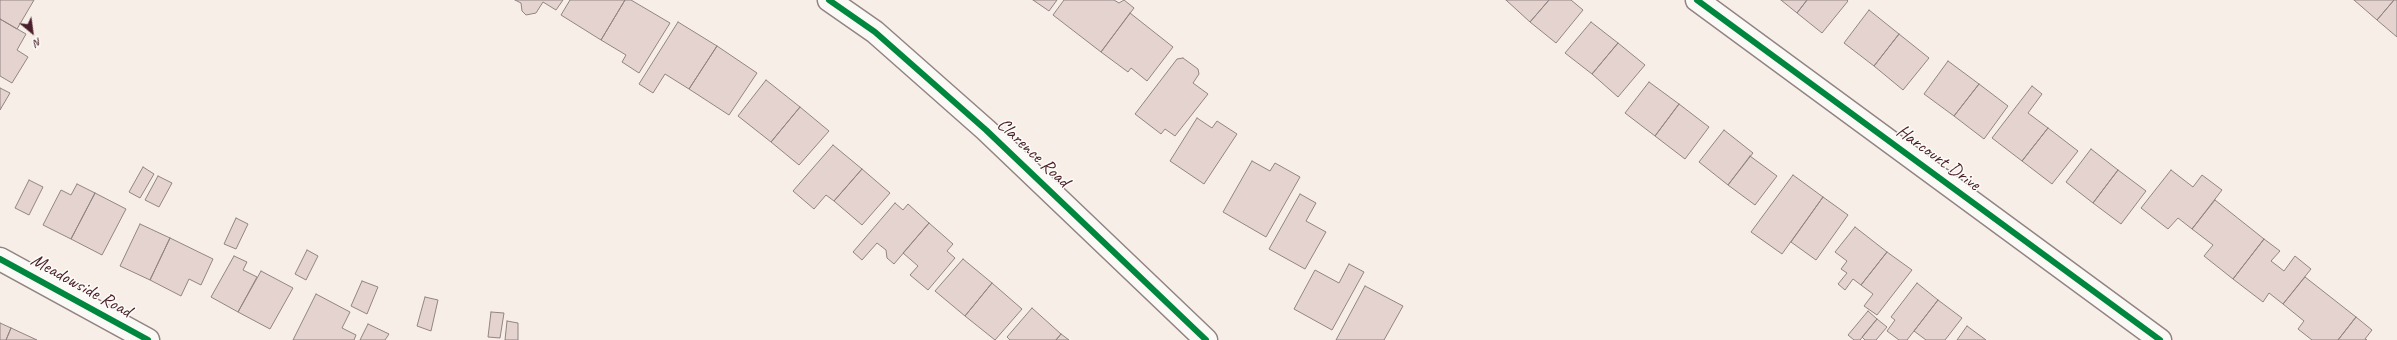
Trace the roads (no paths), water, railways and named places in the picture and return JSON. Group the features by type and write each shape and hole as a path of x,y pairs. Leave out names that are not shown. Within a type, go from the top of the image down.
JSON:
{"street":[{"name":"Clarence Road","path":"829,0 876,32 986,130 1206,340"},
{"name":"Harcourt Drive","path":"1697,0 2160,340"},
{"name":"Meadowside Road","path":"0,259 148,340"}]}
